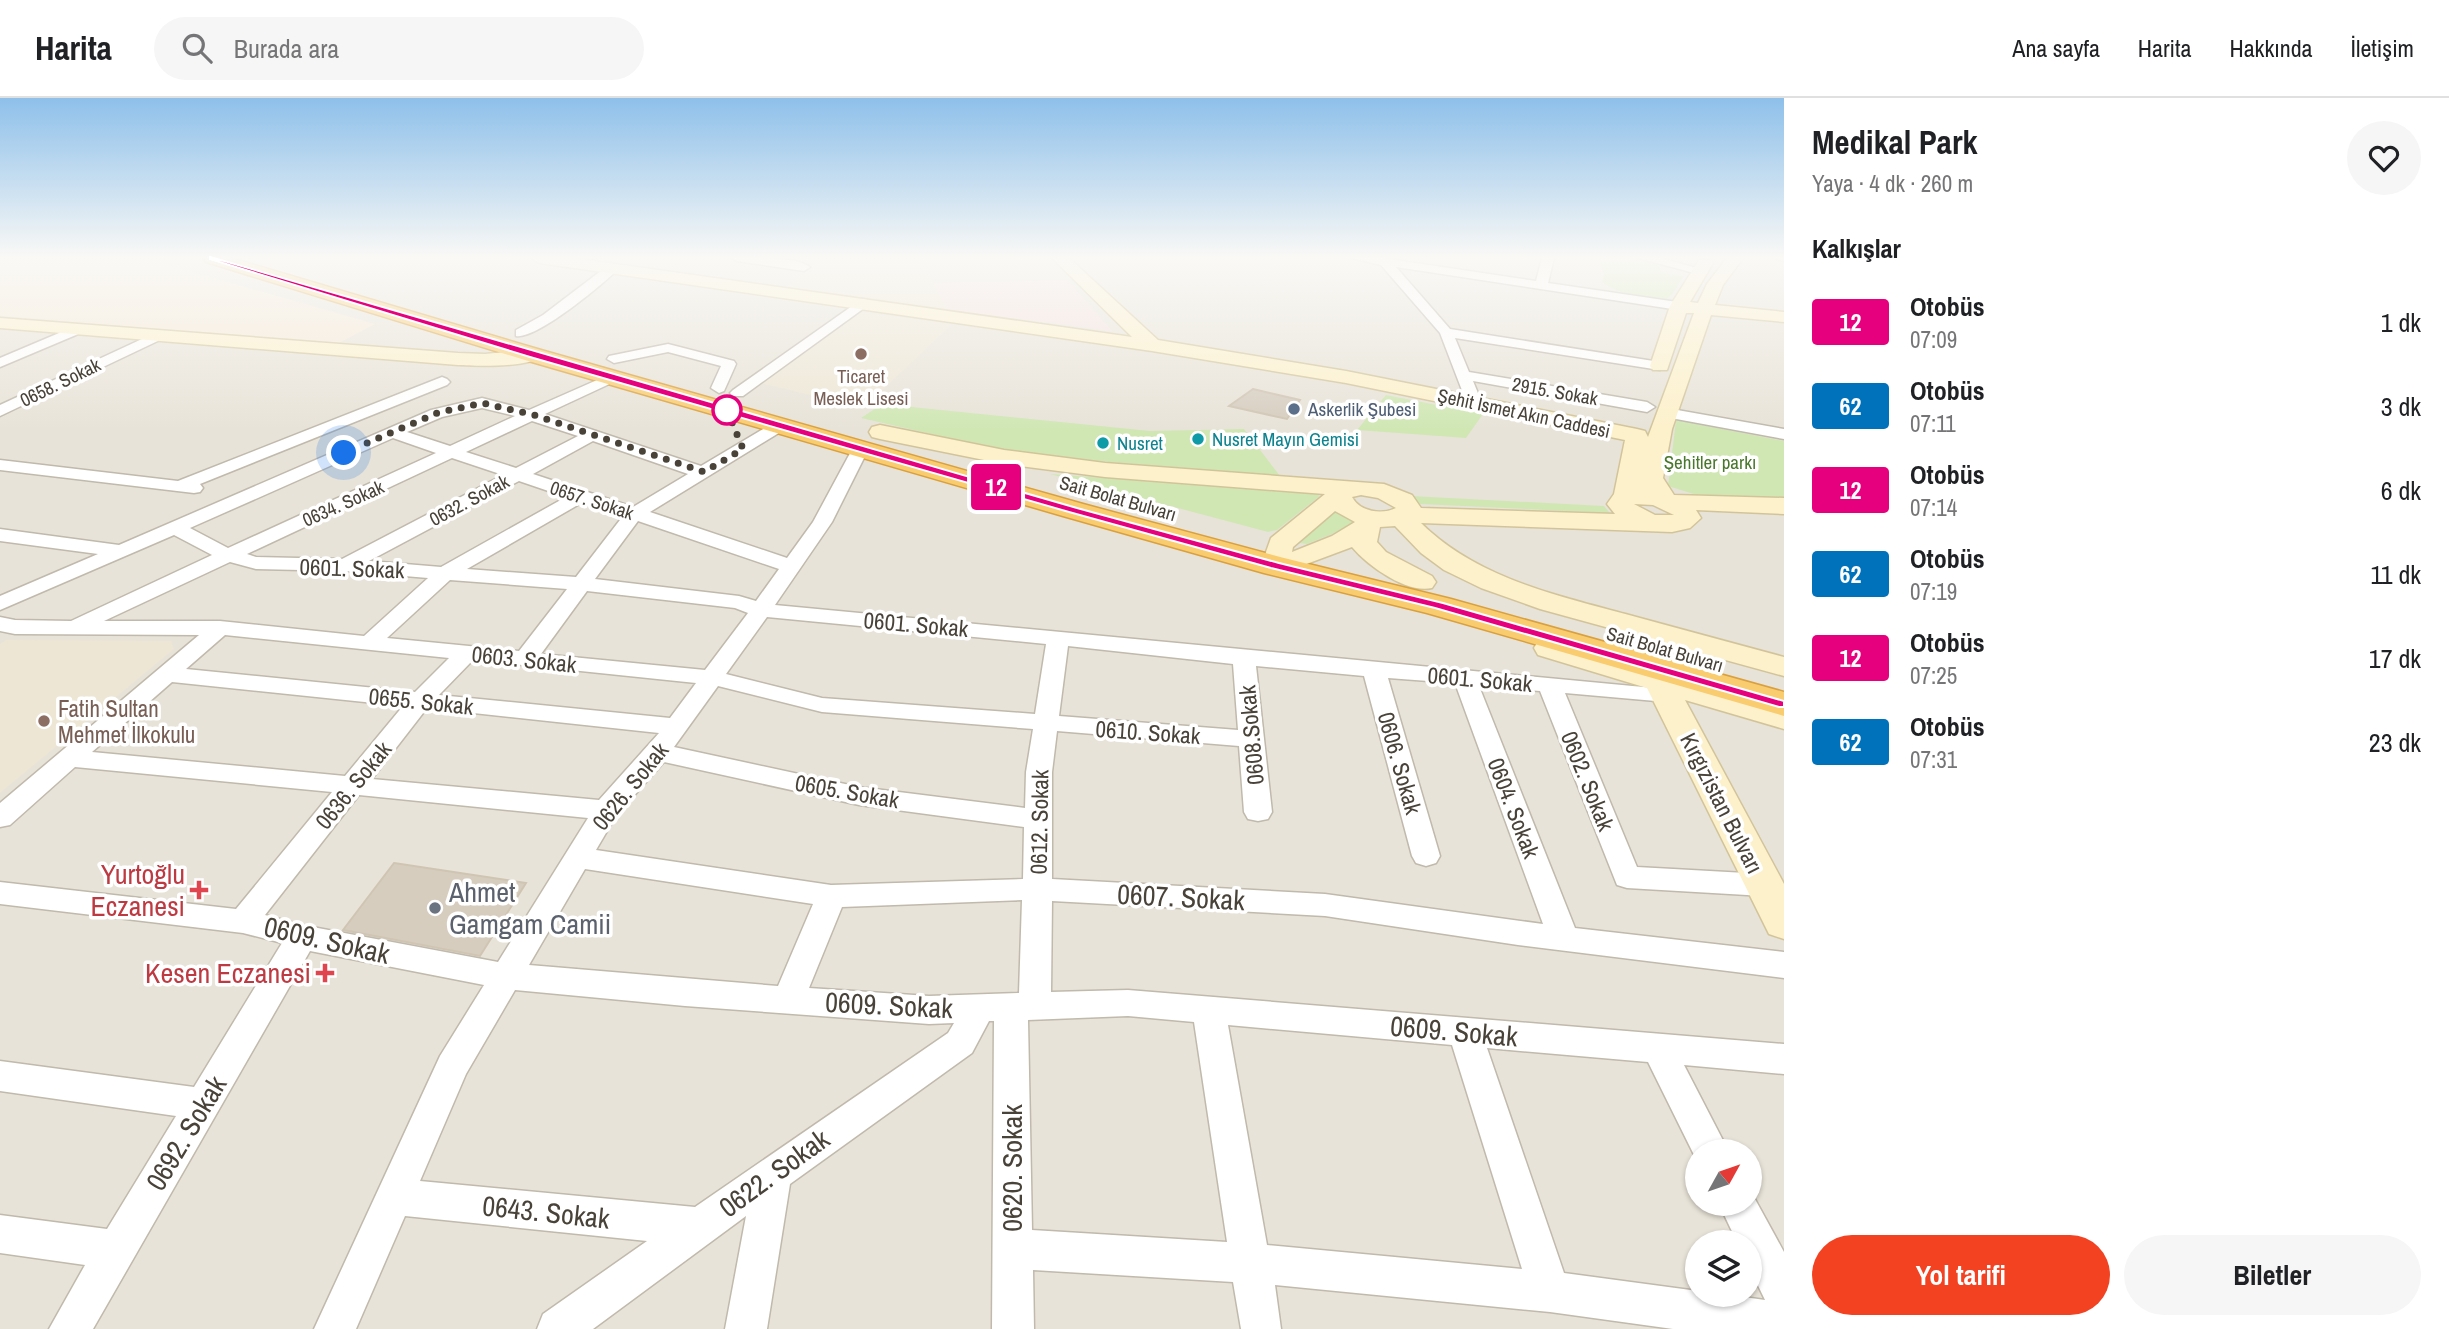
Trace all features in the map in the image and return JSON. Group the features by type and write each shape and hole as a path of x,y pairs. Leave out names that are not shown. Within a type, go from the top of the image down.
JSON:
{"highway":[{"path":"422,315 613,368 781,425 871,440"},
{"path":"435,315 527,344"},
{"path":"613,368 729,390 871,440 1278,555 1431,594 1784,704"},
{"name":"Sait Bolat Bulvarı","path":"1278,555 1315,553 1431,594 1784,682"}],"street":[{"path":"0,323 485,360 527,344 551,315"},
{"path":"729,390 843,315"},
{"name":"Şehit İsmet Akın Caddesi","path":"948,315 1346,377 1637,436"},
{"path":"1121,315 1152,345"},
{"path":"1432,315 1446,332 1474,403"},
{"path":"1669,512 1651,478 1656,392 1676,315"},
{"path":"1700,315 1656,392 1637,436 1622,508 1628,512 1669,512 1784,521"},
{"path":"0,363 78,329"},
{"path":"1446,332 1656,392 1784,434"},
{"name":"0658. Sokak","path":"0,411 158,335"},
{"name":"0634. Sokak","path":"73,627 534,415 613,368"},
{"name":"2915. Sokak","path":"1463,374 1656,392"},
{"path":"180,485 442,382"},
{"path":"0,604 437,413 482,403 534,415 704,472"},
{"path":"526,659 634,514 781,425"},
{"name":"0657. Sokak","path":"393,433 792,566"},
{"name":"0632. Sokak","path":"345,565 593,435"},
{"path":"871,440 1105,470 1345,493 1384,491 1624,499"},
{"name":"0626. Sokak","path":"335,1329 452,1067 577,857 606,810 659,752 761,610 822,522 871,440"},
{"path":"0,465 246,495"},
{"path":"0,479 20,468"},
{"path":"1384,491 1409,505 1410,510 1404,516"},
{"path":"1345,493 1343,506 1369,524"},
{"path":"1278,555 1345,493"},
{"path":"369,643 445,573 580,496"},
{"path":"1315,553 1369,524 1404,516 1669,512 1784,506"},
{"path":"1404,516 1430,547 1454,564 1550,603 1784,667"},
{"path":"1369,524 1363,543 1376,558 1431,594 1538,644 1664,688 1784,719"},
{"name":"0601. Sokak","path":"173,527 226,555 256,563 345,565 582,584 739,602 761,610 1244,658 1549,684 1664,688"},
{"path":"0,535 120,551"},
{"path":"0,818 220,628"},
{"name":"0603. Sokak","path":"5,629 220,628 713,678 822,705 1045,725"},
{"name":"0612. Sokak","path":"1009,1007 1037,889 1039,772 1058,638"},
{"name":"0636. Sokak","path":"243,920 421,701 467,653"},
{"name":"0608.Sokak","path":"1244,658 1258,812"},
{"name":"0606. Sokak","path":"1374,669 1426,856"},
{"name":"0655. Sokak","path":"166,674 677,727"},
{"name":"0604. Sokak","path":"1464,677 1564,939"},
{"name":"0602. Sokak","path":"1549,684 1627,877 1764,885"},
{"name":"Kırgızistan Bulvarı","path":"1664,688 1784,923"},
{"name":"0610. Sokak","path":"1045,725 1251,739"},
{"name":"0605. Sokak","path":"659,752 859,796 1038,819"},
{"path":"67,758 606,810"},
{"name":"0607. Sokak","path":"577,857 831,896 1037,889 1325,905 1564,939 1784,965"},
{"name":"0609. Sokak","path":"0,893 243,920 302,937 506,976 929,1010 1128,1003 1784,1059"},
{"path":"788,1000 831,896"},
{"name":"0692. Sokak","path":"70,1329 302,937"},
{"name":"0622. Sokak","path":"558,1329 1009,1007"},
{"name":"0620. Sokak","path":"1009,1007 1013,1329"},
{"path":"1209,1010 1261,1327"},
{"path":"1465,1032 1550,1292"},
{"path":"1658,1048 1704,1139"},
{"path":"0,1076 204,1104"},
{"path":"746,1329 773,1174"},
{"name":"0643. Sokak","path":"394,1197 699,1227"},
{"path":"1744,1216 1784,1294"},
{"path":"0,1234 117,1250"},
{"path":"1013,1249 1251,1263 1550,1292 1784,1322"}],"shaded area":[{"path":"0,315 1784,315 1784,1329 0,1329"},
{"path":"345,315 375,324 337,344 0,316"},
{"name":"Ticaret Meslek Lisesi","path":"854,315 886,315 952,324 871,401 823,398 760,383"},
{"path":"991,315 1098,315 1112,331"},
{"name":"Fatih Sultan Mehmet İlkokulu","path":"6,640 171,641 174,649 0,793 0,644"}],"green space":[{"path":"1386,395 1483,414 1466,438 1357,430"},
{"path":"882,404 1150,431 1244,429 1280,476 1023,455 861,418"},
{"name":"Şehitler parkı","path":"1676,420 1784,441 1784,500 1703,497 1668,486"},
{"path":"1050,474 1315,493 1320,496 1277,530 1268,532"},
{"path":"1411,496 1604,506 1610,513 1420,504"},
{"path":"1336,510 1364,521 1307,544 1299,543 1297,538"}],"building":[{"path":"1253,389 1300,400 1287,419 1229,406"},
{"name":"Ahmet Gamgam Camii","path":"394,863 526,883 480,956 343,930"}],"bus line":[{"name":"12","path":"407,315 533,355 1073,510 1275,566 1439,606 1784,704"}],"place":[{"name":"Ticaret Meslek Lisesi","path":"861,354"},
{"name":"Askerlik Şubesi","path":"1294,409"},
{"name":"Nusret Mayın Gemisi","path":"1198,439"},
{"name":"Nusret","path":"1103,443"},
{"name":"Fatih Sultan Mehmet İlkokulu","path":"44,721"},
{"name":"Yurtoğlu Eczanesi","path":"199,890"},
{"name":"Ahmet Gamgam Camii","path":"435,908"},
{"name":"Kesen Eczanesi","path":"325,973"}],"route":[{"path":"344,453 437,413 482,403 534,415 704,472 743,449 727,410"}]}
